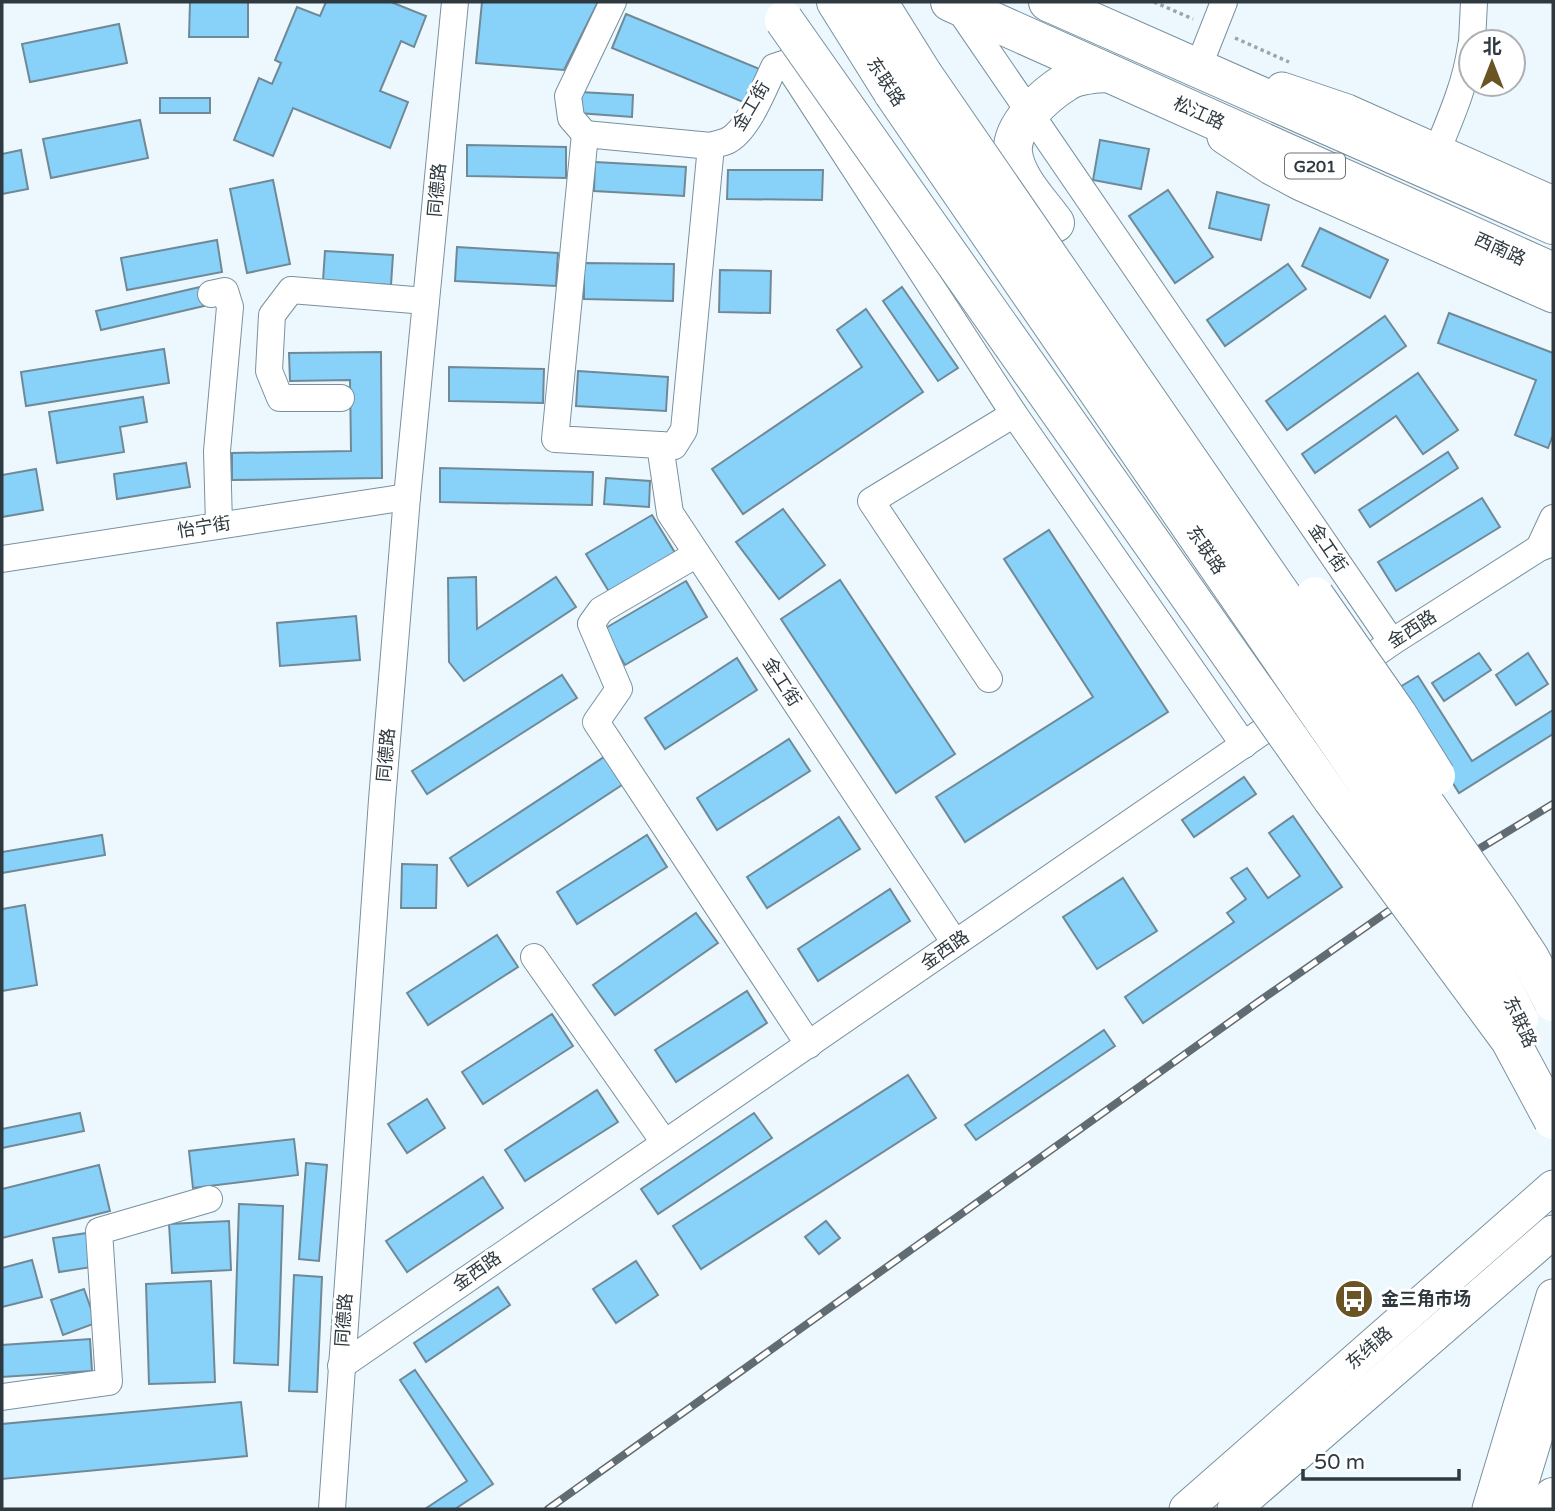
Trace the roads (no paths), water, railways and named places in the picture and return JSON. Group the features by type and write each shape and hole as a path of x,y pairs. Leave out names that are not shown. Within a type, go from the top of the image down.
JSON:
{"highway":[{"name":"东联路","path":"836,2 893,93 1491,964 1533,1049 1553,1110"},
{"name":"东联路","path":"878,2 923,74 1530,958 1553,1002"},
{"path":"1048,2 1553,225"},
{"name":"松江路","path":"953,3 1448,225"},
{"path":"778,11 1332,799 1510,1040 1553,1120"},
{"path":"1108,73 1067,81 1021,122 1015,135 1013,153 1019,172 1410,733 1443,789 1530,958"},
{"name":"西南路","path":"1448,225 1553,272"},
{"path":"1536,1503 1553,1372"},
{"path":"1536,1503 1553,1437"}],"main road":[{"path":"1198,68 1268,84 1347,111 1553,203"},
{"path":"1183,106 1241,149 1281,173 1553,296"},
{"name":"东纬路","path":"1186,1509 1553,1187"},
{"name":"东纬路","path":"1234,1509 1553,1232"},
{"path":"1489,1509 1553,1296"}],"street":[{"name":"同德路","path":"332,1509 382,800 407,497 455,2"},
{"path":"585,134 555,439 674,446 684,430 711,146 585,134 571,118 568,96 613,2"},
{"path":"1198,68 1224,2"},
{"path":"1472,28 1474,2"},
{"name":"金工街","path":"953,3 1392,642"},
{"name":"金工街","path":"711,146 729,141 742,127 774,67 786,63 1014,414 1244,745"},
{"path":"1437,151 1458,98"},
{"path":"341,398 280,398 269,371 272,315 291,290 426,301"},
{"path":"211,294 225,291 230,307 217,452 219,524"},
{"path":"989,679 871,501 1014,414"},
{"name":"金工街","path":"660,445 670,513 955,943"},
{"name":"怡宁街","path":"2,559 407,497"},
{"path":"1546,546 1553,518"},
{"name":"金西路","path":"341,1366 1392,642 1546,546"},
{"path":"697,554 601,610 591,624 619,689 596,722 809,1045"},
{"path":"534,957 664,1142"},
{"path":"2,1397 109,1382 99,1231 209,1199"}],"railway":[{"path":"548,1509 1258,1002 1469,855 1553,804"}],"place":[{"name":"金三角市场","path":"1354,1299"}]}
